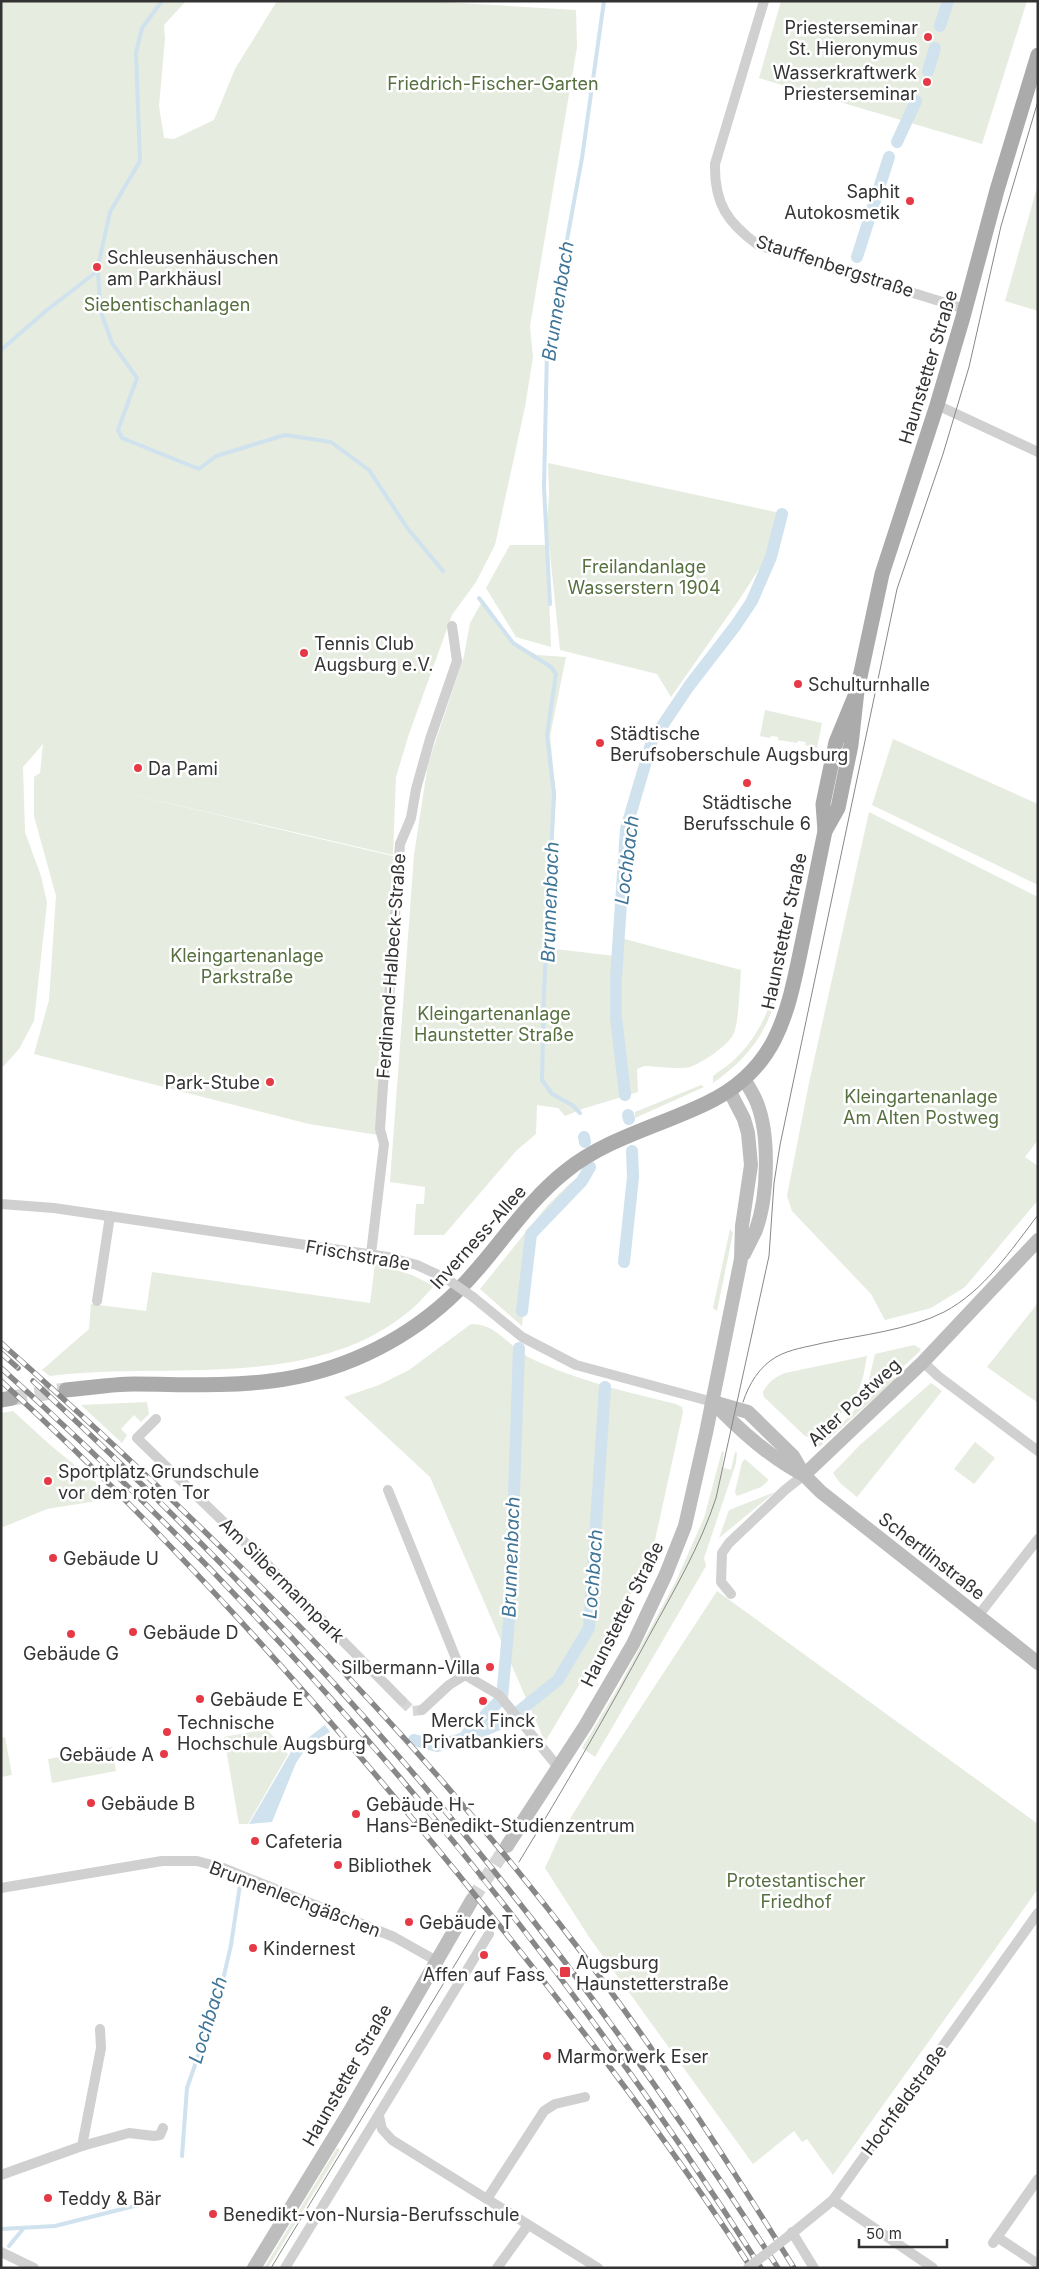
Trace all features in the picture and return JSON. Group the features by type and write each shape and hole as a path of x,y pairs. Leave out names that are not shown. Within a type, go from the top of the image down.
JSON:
{"main road":[{"name":"Haunstetter Straße","path":"741,1259 756,1229 765,1170 764,1134 757,1103 744,1079 766,1054 784,1020 825,831 823,804 836,742 857,691 882,574 937,406 997,190 1038,55"},
{"name":"Inverness-Allee","path":"66,1390 131,1384 206,1385 272,1381 313,1373 376,1350 416,1326 449,1299 479,1270 536,1199 564,1172 591,1153 692,1110 729,1090 744,1079"},
{"name":"Haunstetter Straße","path":"507,1846 585,1726 629,1651 671,1563 685,1526 713,1402 741,1259 742,1226 751,1165 751,1147 744,1119 729,1090"},
{"name":"Alter Postweg","path":"804,1475 923,1362 1037,1241"},
{"name":"Schertlinstraße","path":"713,1402 733,1423 784,1466 804,1475 821,1492 1038,1663"},
{"name":"Haunstetter Straße","path":"254,2268 347,2116 435,1960 472,1900"}],"street":[{"name":"Stauffenbergstraße","path":"764,1 714,164 714,178 723,209 737,229 758,245 965,308"},
{"path":"937,406 1038,452"},
{"name":"Ferdinand-Halbeck-Straße","path":"371,1254 384,1144 380,1128 400,844 411,818 416,789 430,739 457,661 452,626"},
{"name":"Frischstraße","path":"1,1204 54,1208 371,1254 418,1265 447,1279 473,1296 522,1337 576,1365 713,1402"},
{"path":"97,1301 110,1216"},
{"path":"923,1362 938,1376 1038,1451"},
{"name":"Am Silbermannpark","path":"156,1419 137,1438 270,1566 402,1701"},
{"name":"Alter Postweg","path":"731,1594 721,1582 722,1554 729,1543 804,1475"},
{"path":"388,1490 457,1662 465,1675 499,1695 558,1767"},
{"path":"978,1616 1038,1539"},
{"path":"422,1710 449,1685 465,1675"},
{"name":"Brunnenlechgäßchen","path":"1,1888 162,1861 197,1861 223,1868 394,1937 435,1960"},
{"name":"Hochfeldstraße","path":"748,2268 833,2200 1038,1913"},
{"path":"285,2268 489,1934"},
{"path":"82,2146 101,2048 100,2029"},
{"path":"487,2199 544,2112 554,2104 585,2098"},
{"path":"379,2116 382,2129 392,2140 598,2268"},
{"path":"1,2175 82,2146 129,2133 154,2136 160,2134 163,2128"},
{"path":"1038,2179 995,2240 1038,2264"},
{"path":"833,2200 933,2268"},
{"path":"497,2268 528,2225"},
{"path":"791,2234 814,2268"},
{"path":"1,2252 34,2268"}],"green space":[{"path":"1,1 186,1 164,25 165,38 159,106 164,138 174,139 214,120 235,69 277,1 426,1 576,10 577,47 530,326 533,357 525,407 495,545 476,582 452,615 409,734 396,777 393,855 86,784 393,856 378,1135 309,1124 34,1054 49,1000 56,896 34,816 34,777 40,773 43,744 23,767 25,832 41,876 47,903 34,1021 19,1049 1,1069"},
{"path":"781,1 1027,1 982,144 759,78"},
{"path":"1038,184 1038,311 1005,301"},
{"name":"Freilandanlage Wasserstern 1904","path":"548,463 780,513 768,555 671,697 657,674 560,650 547,525"},
{"path":"510,545 547,545 551,647 516,637 486,588"},
{"name":"Kleingartenanlage Haunstetter Straße","path":"483,600 514,643 537,655 566,657 550,736 556,796 547,948 615,956 617,937 741,970 738,1013 735,1030 730,1039 714,1054 701,1062 685,1068 644,1066 637,1069 638,1092 565,1116 558,1108 537,1105 536,1134 517,1150 444,1235 414,1235 416,1204 424,1204 425,1187 390,1182 414,855 428,764 464,656 470,623"},
{"path":"765,710 822,723 817,748 805,745 806,742 798,741 797,743 778,740 778,737 760,736"},
{"path":"893,739 1038,804 1038,885 872,805"},
{"name":"Kleingartenanlage Am Alten Postweg","path":"869,812 1038,897 1038,1140 1025,1157 1038,1166 1038,1200 965,1287 931,1308 885,1320 871,1294 792,1211 787,1196 809,1083"},
{"path":"776,984 777,992 773,1007 757,1041 733,1067 713,1083 713,1076 732,1062 754,1036 765,1016"},
{"path":"701,1085 704,1087 635,1118 635,1112"},
{"path":"590,1167 582,1181 531,1234 522,1326 480,1289 547,1206"},
{"path":"730,1229 733,1233 717,1311 713,1308"},
{"path":"375,1264 412,1275 434,1286 413,1308 374,1335 332,1352 286,1363 239,1368 95,1372 50,1376 42,1370 89,1329 91,1304 146,1311 152,1272 370,1303"},
{"path":"1038,1303 1038,1403 987,1367"},
{"path":"471,1324 488,1327 522,1353 547,1366 602,1385 676,1404 682,1407 683,1412 654,1545 619,1618 545,1742 430,1477 344,1397 379,1385 409,1370"},
{"path":"914,1345 921,1349 893,1376 896,1379 818,1448 816,1446 852,1413 863,1397 875,1354"},
{"path":"867,1356 856,1394 839,1415 813,1438 805,1436 764,1397 763,1392 765,1388 775,1378 785,1373"},
{"path":"931,1383 942,1391 857,1497 840,1483 833,1473 860,1445"},
{"path":"147,1402 149,1414 141,1422 134,1415 121,1429 127,1435 122,1443 81,1405"},
{"name":"Sportplatz Grundschule vor dem roten Tor","path":"13,1411 49,1444 115,1498 47,1509 1,1528 1,1413"},
{"path":"975,1442 995,1458 974,1484 954,1469"},
{"path":"722,1451 724,1452 722,1467 731,1470 735,1452 737,1453 736,1463 704,1558 706,1566 595,1757 582,1748 618,1688 675,1583 704,1518"},
{"path":"745,1459 769,1480 761,1487 737,1496 735,1492 742,1462"},
{"path":"775,1492 719,1538 729,1510"},
{"name":"Protestantischer Friedhof","path":"717,1591 1038,1824 1038,1889 833,2175 807,2139 802,2142 794,2131 753,2164 589,1937 545,1868 560,1835 602,1767"},
{"path":"267,1729 288,1754 248,1824 239,1824 224,1737"},
{"path":"5,1737 12,1775 1,1777 1,1738"},
{"path":"112,1747 116,1771 52,1783 48,1759"},
{"path":"337,2148 340,2150 268,2268 264,2268"}],"water":[{"path":"325,1725 330,1732 308,1745 296,1763 272,1822 249,1824 292,1750"}],"waterway":[{"path":"98,266 110,212 140,161 136,53 142,28 162,1"},
{"name":"Brunnenbach","path":"550,604 544,487 547,349 582,158 604,1"},
{"name":"Lochbach","path":"940,26 948,1"},
{"name":"Lochbach","path":"928,71 935,48"},
{"name":"Lochbach","path":"897,142 916,101"},
{"name":"Lochbach","path":"857,257 889,157"},
{"path":"1,350 47,310 95,273 96,269"},
{"name":"Brunnenbach","path":"98,269 100,309 112,343 137,378 118,430 122,438 199,469 216,456 285,435 331,442 369,470 408,529 443,571"},
{"name":"Lochbach","path":"625,1095 616,1017 616,978 626,829 652,741 689,686 752,601 771,557 782,514"},
{"name":"Brunnenbach","path":"479,598 513,643 551,667 556,674 547,735 554,794 544,991 542,1080 552,1094 572,1105 580,1113"},
{"name":"Lochbach","path":"628,1115 629,1119"},
{"name":"Brunnenbach","path":"584,1137 585,1142"},
{"name":"Lochbach","path":"624,1262 633,1177 632,1151"},
{"name":"Brunnenbach","path":"522,1311 531,1234 582,1181 590,1167"},
{"name":"Brunnenbach","path":"466,1735 502,1698 510,1610 519,1348"},
{"name":"Lochbach","path":"414,1740 437,1746 471,1736 508,1720 558,1680 589,1628 605,1387"},
{"name":"Lochbach","path":"182,2156 187,2088 220,1993 231,1945 240,1885"},
{"name":"Lochbach","path":"1,2229 55,2226 146,2203"},
{"path":"9,2246 23,2229"}],"tunnel":[{"path":"12,1398 66,1390"},
{"path":"402,1701 412,1711 422,1710"},
{"path":"472,1900 507,1846"}],"tram line":[{"path":"519,1862 601,1723 676,1586 694,1552 716,1498 769,1256 774,1183 780,1145 897,589 943,454 969,367 1001,226 1038,101"},
{"path":"743,1402 748,1389 760,1371 781,1354 823,1343 885,1331 916,1323 944,1312 972,1293 996,1269 1038,1215"},
{"path":"271,2268 485,1915"}],"railway":[{"path":"1,1343 80,1414 234,1560 308,1635 452,1792 520,1873 613,1995 693,2110 794,2268"},
{"path":"1,1353 18,1368"},
{"path":"1,1368 109,1469 214,1573 315,1681 412,1792 505,1906 594,2024 680,2145 761,2268"},
{"path":"1,1381 62,1438 181,1557 295,1681 350,1745 458,1874 573,2018 682,2166 751,2268"},
{"path":"33,1381 226,1568 363,1715 407,1766 506,1886 601,2011 647,2074 778,2268"}],"place":[{"name":"Priesterseminar St. Hieronymus","path":"928,37"},
{"name":"Wasserkraftwerk Priesterseminar","path":"927,82"},
{"name":"Saphit Autokosmetik","path":"910,201"},
{"name":"Schleusenhäuschen am Parkhäusl","path":"97,267"},
{"name":"Tennis Club Augsburg e.V.","path":"304,653"},
{"name":"Schulturnhalle","path":"798,684"},
{"name":"Städtische Berufsoberschule Augsburg","path":"600,743"},
{"name":"Da Pami","path":"138,768"},
{"name":"Städtische Berufsschule 6","path":"747,783"},
{"name":"Park-Stube","path":"270,1082"},
{"name":"Sportplatz Grundschule vor dem roten Tor","path":"48,1481"},
{"name":"Gebäude U","path":"53,1558"},
{"name":"Gebäude D","path":"133,1632"},
{"name":"Gebäude G","path":"71,1634"},
{"name":"Silbermann-Villa","path":"490,1667"},
{"name":"Gebäude E","path":"200,1699"},
{"name":"Merck Finck Privatbankiers","path":"483,1701"},
{"name":"Technische Hochschule Augsburg","path":"167,1732"},
{"name":"Gebäude A","path":"164,1754"},
{"name":"Gebäude B","path":"91,1803"},
{"name":"Gebäude H - Hans-Benedikt-Studienzentrum","path":"356,1814"},
{"name":"Cafeteria","path":"255,1841"},
{"name":"Bibliothek","path":"338,1865"},
{"name":"Gebäude T","path":"409,1922"},
{"name":"Kindernest","path":"253,1948"},
{"name":"Affen auf Fass","path":"484,1955"},
{"name":"Augsburg Haunstetterstraße","path":"565,1972"},
{"name":"Marmorwerk Eser","path":"547,2056"},
{"name":"Teddy & Bär","path":"48,2198"},
{"name":"Benedikt-von-Nursia-Berufsschule","path":"213,2214"}],"park label":[{"name":"Friedrich-Fischer-Garten","path":"493,83"},
{"name":"Siebentischanlagen","path":"167,304"},
{"name":"Kleingartenanlage Parkstraße","path":"247,965"}]}
